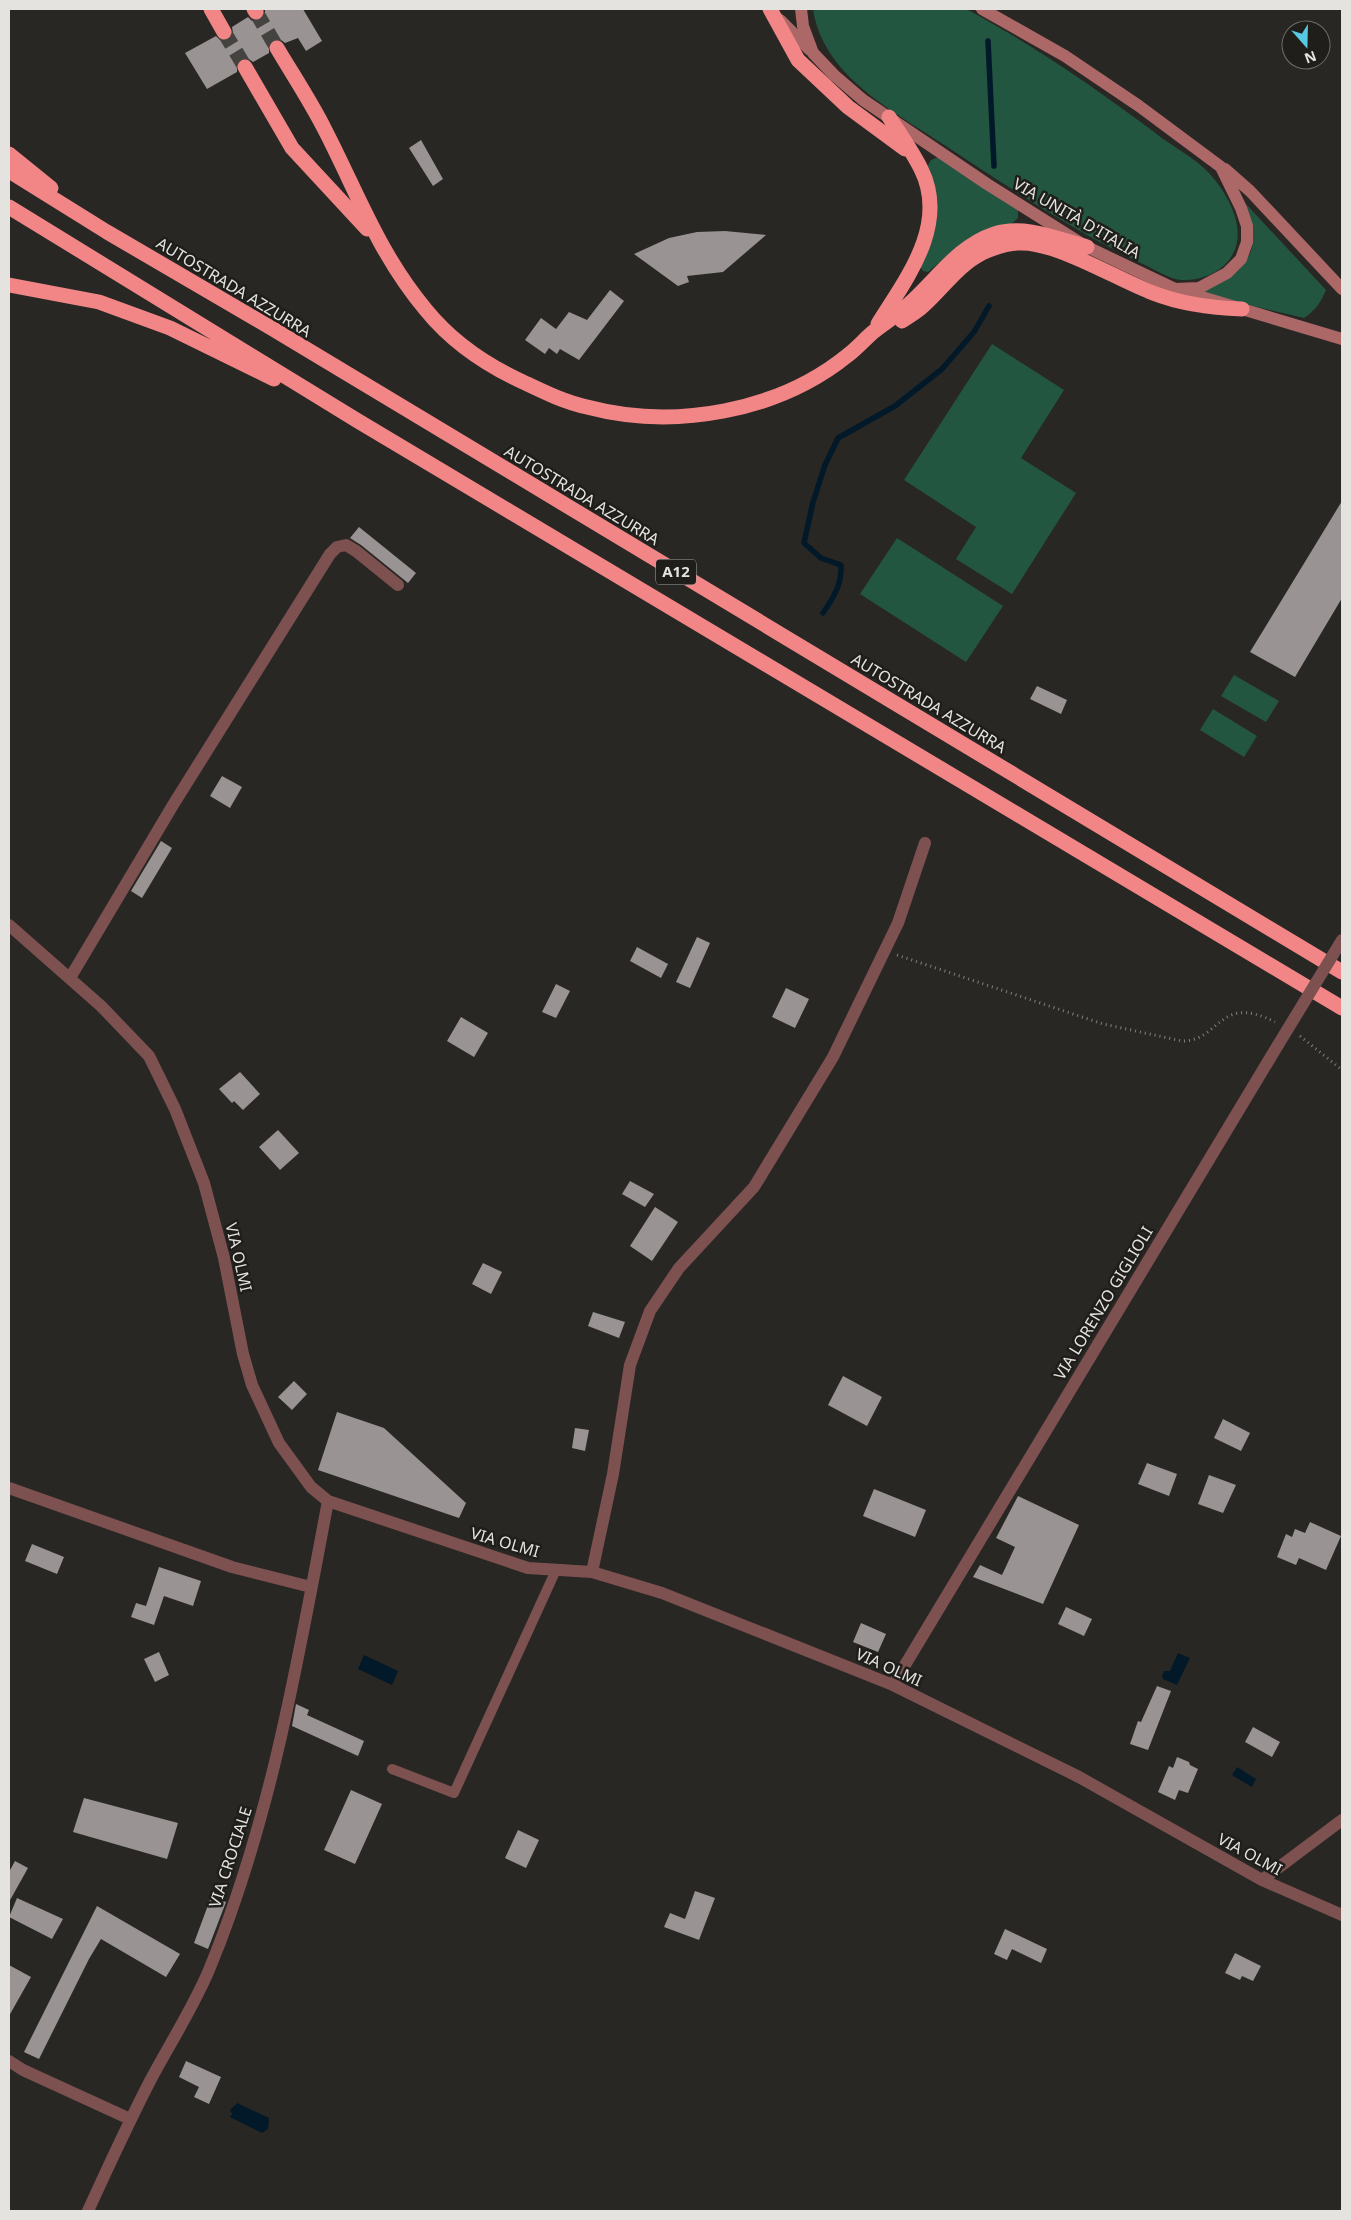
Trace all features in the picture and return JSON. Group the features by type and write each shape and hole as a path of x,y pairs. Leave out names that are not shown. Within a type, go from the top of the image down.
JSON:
{"highway":[{"path":"211,9 224,32"},
{"path":"770,9 798,60 824,87 914,156"},
{"path":"277,48 324,129 377,240 392,266 427,312 447,333 473,355 499,371 557,398 606,411 676,417 739,408 769,398 822,373 848,356 872,333 907,306 960,252 996,233 1024,230 1087,247"},
{"path":"245,67 292,148 377,240"},
{"path":"872,333 921,252 927,234 931,198 922,171 889,117"},
{"path":"9,154 107,232"},
{"name":"AUTOSTRADA AZZURRA","path":"9,171 107,232 1342,972"},
{"name":"A12","path":"9,208 358,421 1342,1008"},
{"path":"872,333 901,322 922,308 952,276 974,258 1002,246 1018,243 1032,244 1056,250 1153,293 1212,308 1242,309"},
{"path":"9,285 99,302 170,328 358,421"}],"main road":[{"name":"VIA UNITÀ D'ITALIA","path":"770,9 834,75 863,100 988,184 1087,247 1175,289 1199,288 1215,281 1228,273 1241,259 1247,242 1247,226 1222,167"},
{"name":"VIA UNITÀ D'ITALIA","path":"801,9 804,26 813,53"},
{"path":"982,9 1065,56 1139,106 1222,167 1250,191 1342,289"},
{"path":"1175,289 1342,339"}],"street":[{"path":"70,978 172,805 330,554 337,548 346,545 356,550 398,585"},
{"path":"592,1572 613,1474 630,1365 650,1311 679,1268 754,1186 833,1057 898,923 925,843"},
{"name":"VIA OLMI","path":"9,925 70,978 133,1038 149,1056 175,1109 204,1183 224,1258 242,1354 252,1385 279,1443 311,1486 328,1501 528,1568 592,1572 662,1593 893,1684 1079,1777 1262,1880 1342,1914"},
{"name":"VIA LORENZO GIGLIOLI","path":"893,1684 1342,940"},
{"path":"9,1488 232,1567 312,1587"},
{"name":"VIA CROCIALE","path":"88,2211 130,2119 208,1972 244,1875 276,1758 297,1671 328,1501"},
{"path":"1262,1880 1342,1820"},
{"path":"9,2061 23,2070 130,2119"}],"lane":[{"path":"392,1769 454,1793 556,1570"}],"path":[{"path":"885,951 1094,1021 1151,1036 1192,1041 1229,1016 1240,1013 1252,1013 1281,1025"},
{"path":"1297,1034 1342,1070"}],"green space":[{"path":"813,9 966,9 991,22 1039,51 1086,83 1190,157 1209,173 1230,203 1237,226 1238,238 1229,260 1225,265 1208,276 1195,279 1176,279 1117,251 1067,223 905,120 866,92 843,70 832,56 823,41"},
{"path":"939,157 1018,208 1018,218 1010,225 958,247 928,272 923,271 920,267 927,167 931,160"},
{"path":"1246,204 1326,290 1317,306 1304,318 1193,292 1224,277 1245,262 1251,252 1253,240"},
{"path":"992,344 1064,390 1021,458 1076,493 1012,594 956,559 976,527 904,480"},
{"path":"897,538 1003,606 966,662 860,594"},
{"path":"1234,675 1279,701 1266,722 1221,696"},
{"path":"1213,709 1257,736 1244,757 1200,730"}],"water":[{"path":"1178,1653 1190,1658 1177,1685 1163,1679 1162,1676 1164,1671 1170,1671"},
{"path":"364,1655 398,1671 392,1685 358,1669"},
{"path":"1237,1767 1256,1779 1252,1787 1232,1775"},
{"path":"237,2103 269,2118 268,2129 262,2133 230,2117 232,2114 230,2110"}],"building":[{"path":"265,9 303,9 322,41 306,51 298,38 285,43 281,40 273,40 269,44 269,53 253,62 249,59 241,59 237,63 237,72 207,89 185,53 216,36 220,40 228,40 233,33 232,27 248,17 252,21 261,20 265,16"},
{"path":"421,140 443,179 433,186 409,148"},
{"path":"725,231 766,235 723,272 687,276 689,282 678,286 634,254 669,238 697,232"},
{"path":"610,290 624,301 579,360 560,349 557,354 549,348 545,354 525,340 541,318 556,329 569,312 587,320"},
{"path":"1342,501 1342,598 1295,677 1250,652"},
{"path":"359,527 416,573 408,583 350,538"},
{"path":"1037,686 1067,700 1061,714 1030,699"},
{"path":"222,776 242,787 230,808 210,796"},
{"path":"161,841 172,848 142,898 131,891"},
{"path":"697,937 710,943 690,988 676,982"},
{"path":"637,947 668,964 661,978 630,961"},
{"path":"556,984 570,991 556,1018 542,1012"},
{"path":"786,988 809,999 795,1028 772,1017"},
{"path":"461,1017 488,1033 474,1057 447,1041"},
{"path":"240,1072 260,1094 243,1110 234,1101 232,1103 219,1089"},
{"path":"278,1130 299,1153 280,1170 259,1147"},
{"path":"630,1181 654,1194 645,1207 622,1194"},
{"path":"655,1207 678,1222 652,1261 630,1246"},
{"path":"483,1263 502,1272 491,1294 472,1284"},
{"path":"593,1312 625,1322 619,1338 588,1326"},
{"path":"843,1376 882,1397 867,1426 828,1405"},
{"path":"294,1381 307,1394 292,1410 278,1397"},
{"path":"337,1412 384,1428 466,1503 459,1518 318,1470"},
{"path":"1223,1419 1250,1433 1241,1451 1214,1438"},
{"path":"575,1428 589,1430 585,1451 572,1448"},
{"path":"1147,1463 1177,1474 1169,1496 1138,1484"},
{"path":"1209,1475 1236,1485 1223,1513 1198,1504"},
{"path":"874,1489 926,1510 915,1537 863,1516"},
{"path":"1018,1496 1079,1525 1043,1604 973,1577 980,1565 1002,1575 1015,1547 996,1538"},
{"path":"1310,1522 1341,1536 1326,1570 1299,1558 1296,1565 1277,1557 1286,1534 1292,1537 1295,1529 1305,1533"},
{"path":"32,1544 64,1557 57,1574 25,1561"},
{"path":"159,1567 201,1581 193,1606 164,1596 154,1625 131,1617 136,1603 146,1606"},
{"path":"1066,1607 1092,1619 1084,1636 1058,1624"},
{"path":"861,1623 886,1634 878,1652 853,1642"},
{"path":"159,1652 169,1675 155,1682 144,1659"},
{"path":"1157,1686 1171,1691 1148,1750 1130,1744 1138,1721 1141,1722"},
{"path":"296,1704 309,1710 307,1715 364,1741 358,1756 292,1726"},
{"path":"1253,1727 1280,1742 1272,1757 1245,1742"},
{"path":"1177,1757 1189,1762 1190,1765 1198,1769 1188,1793 1179,1790 1175,1800 1158,1792 1169,1766 1173,1768"},
{"path":"351,1790 382,1804 355,1864 324,1850"},
{"path":"84,1798 178,1823 167,1859 73,1832"},
{"path":"518,1830 539,1840 526,1868 505,1858"},
{"path":"15,1861 28,1868 9,1902 9,1872"},
{"path":"695,1891 715,1898 699,1940 664,1927 670,1913 685,1919"},
{"path":"211,1897 226,1902 208,1949 194,1943"},
{"path":"17,1898 63,1919 52,1939 9,1917"},
{"path":"97,1906 180,1954 166,1977 101,1939 39,2059 24,2052"},
{"path":"1005,1929 1047,1949 1041,1963 1012,1949 1007,1960 994,1954"},
{"path":"1235,1953 1261,1966 1253,1981 1242,1976 1240,1980 1225,1973"},
{"path":"9,1965 31,1977 9,2016"},
{"path":"186,2061 221,2077 209,2104 194,2097 199,2087 179,2077"}],"waterway":[{"path":"988,41 994,166"},
{"path":"823,613 836,590 840,578 841,565 821,558 804,543 813,502 825,465 838,438 895,406 942,369 974,332 989,306"}],"tunnel":[{"path":"256,12 277,48"},
{"path":"224,32 245,67"}]}
